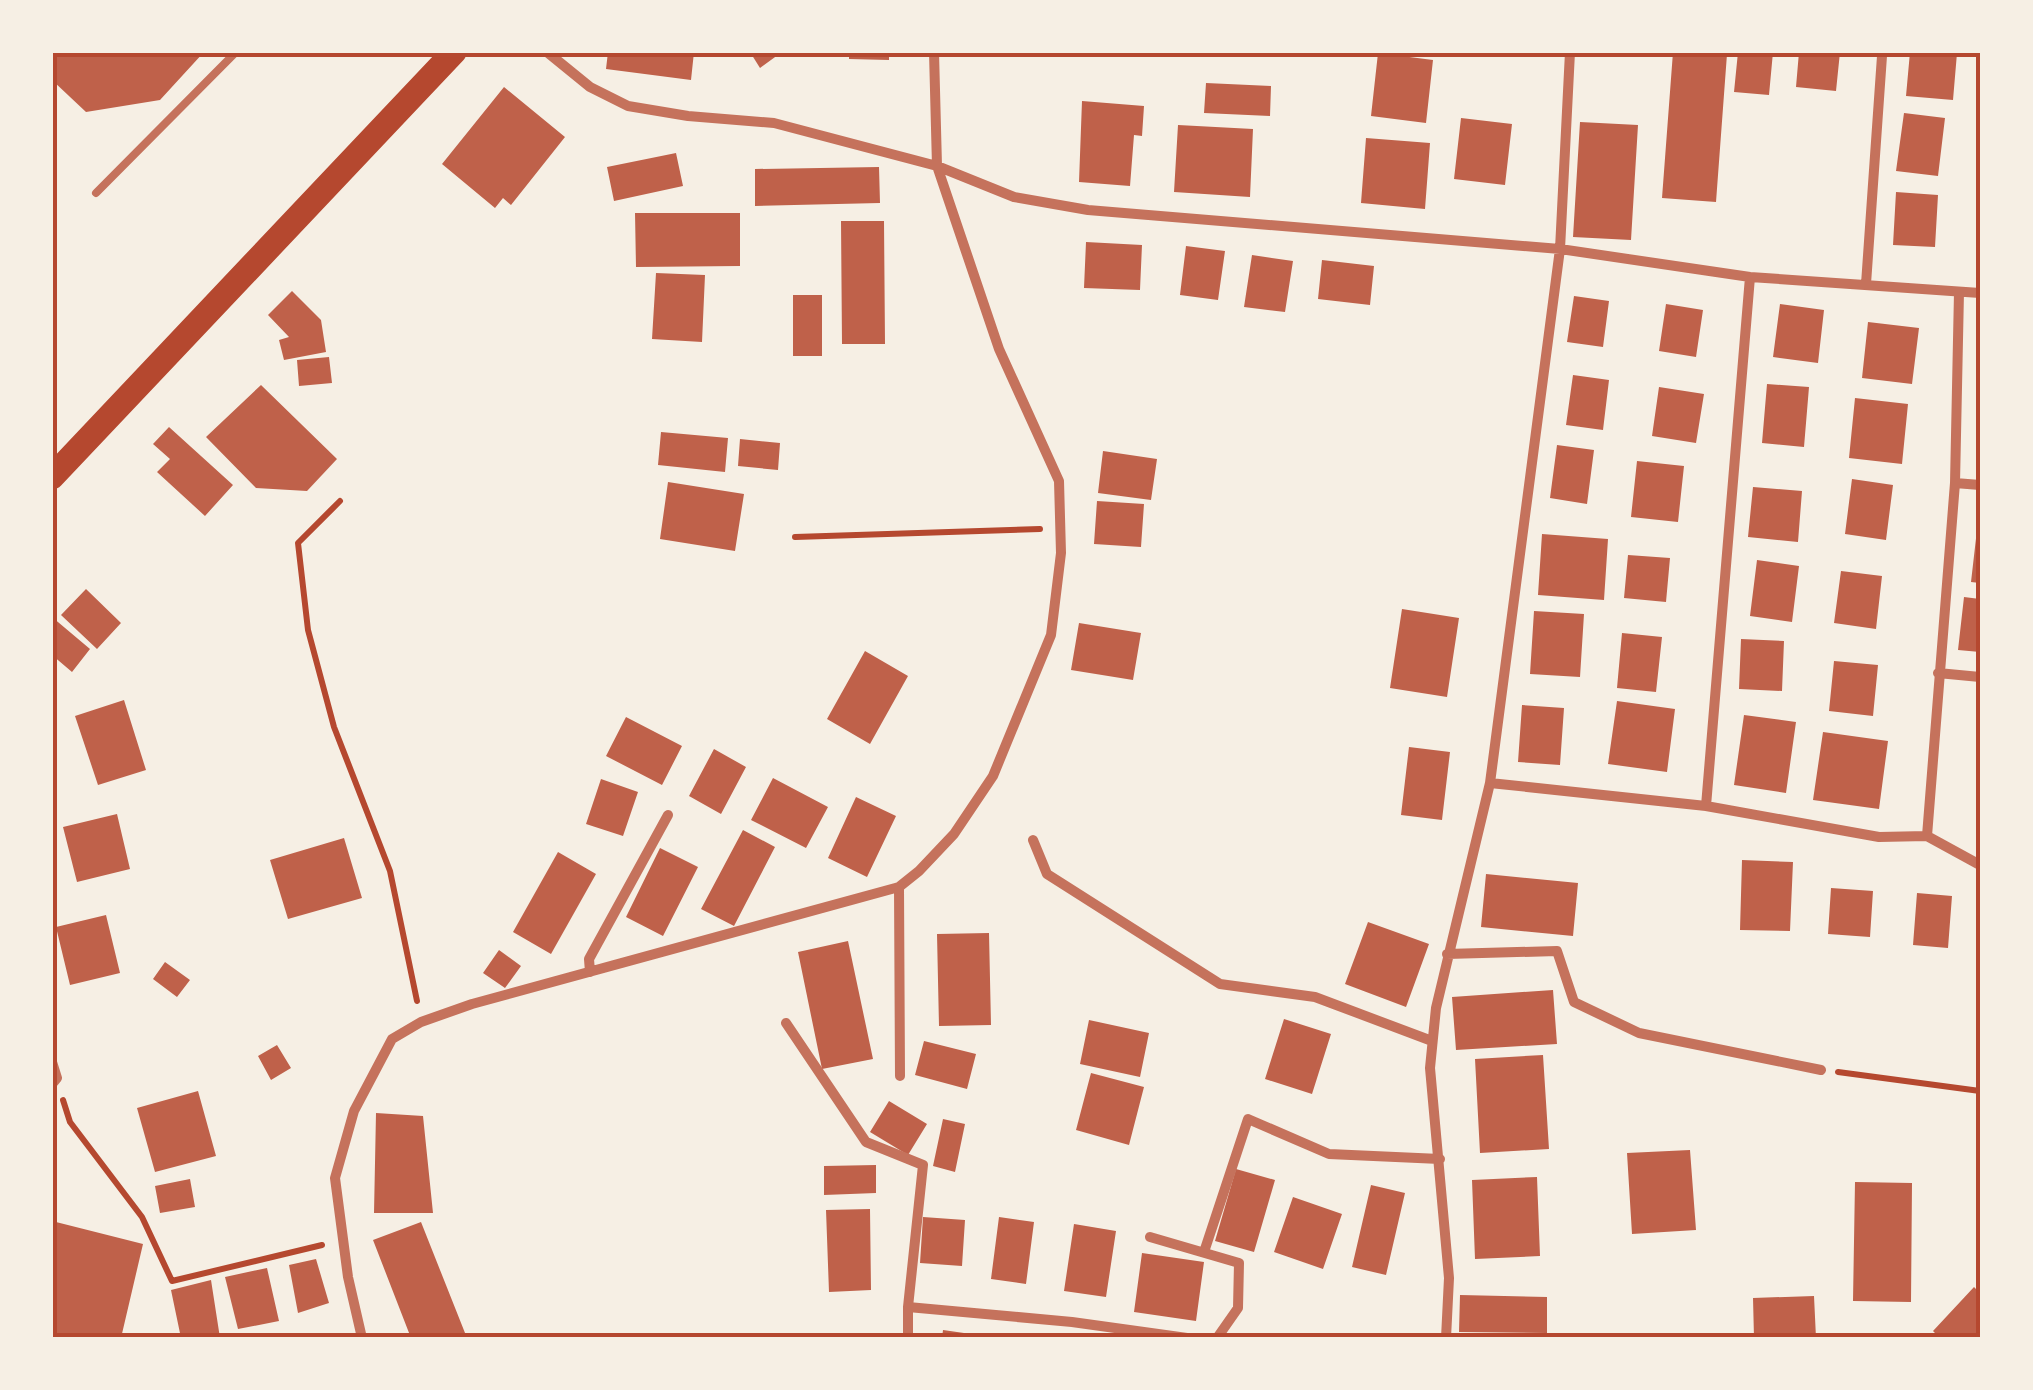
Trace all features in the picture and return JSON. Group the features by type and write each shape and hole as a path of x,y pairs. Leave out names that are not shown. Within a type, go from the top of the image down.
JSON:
{"main road":[{"path":"52,477 454,52"}],"street":[{"path":"547,52 590,87 628,106 774,123 936,166 1014,197 1088,210 1560,249 1750,277 1980,293"},
{"path":"362,1338 343,1240 336,1178 354,1111 392,1038 421,1022 472,1004 899,887 954,834 993,776 1051,635 1062,528 1059,481 998,349 936,166 934,52"},
{"path":"1446,1338 1449,1278 1430,1068 1432,1041 1447,954 1490,783 1560,249 1570,52"},
{"path":"1866,284 1882,56"},
{"path":"1706,806 1750,277"},
{"path":"1926,836 1954,483 1959,292"},
{"path":"1954,483 1980,484"},
{"path":"1938,674 1980,677"},
{"path":"1490,783 1706,806 1879,837 1926,836 1980,865"},
{"path":"590,972 590,959 668,815"},
{"path":"1033,840 1047,874 1220,984 1315,997 1432,1041"},
{"path":"899,887 900,1076"},
{"path":"1447,954 1558,952 1574,1002 1639,1033 1821,1070"},
{"path":"786,1023 866,1142 923,1165 908,1338"},
{"path":"52,1062 55,1081"},
{"path":"1204,1252 1248,1119 1328,1154 1440,1159"},
{"path":"1150,1237 1239,1262 1238,1308 1217,1338"},
{"path":"908,1307 1072,1322 1187,1338"}],"lane":[{"path":"96,193 236,52"}],"path":[{"path":"340,501 298,543 308,630 334,727 390,870 421,1022"},
{"path":"795,536 1062,528"},
{"path":"1821,1070 1980,1091"},
{"path":"55,1081 70,1122 142,1217 172,1281 343,1240"}],"building":[{"path":"52,52 204,52 160,100 86,112 52,80"},
{"path":"608,52 694,52 691,80 606,69"},
{"path":"750,52 782,52 760,68"},
{"path":"849,52 889,52 889,60 849,59"},
{"path":"1673,52 1727,54 1716,202 1662,198"},
{"path":"1738,52 1773,52 1769,95 1734,92"},
{"path":"1799,52 1840,52 1836,91 1796,87"},
{"path":"1910,52 1957,53 1953,100 1906,96"},
{"path":"1378,53 1433,60 1426,123 1371,116"},
{"path":"1206,83 1271,86 1270,116 1204,113"},
{"path":"504,87 565,137 511,205 503,198 495,208 442,164"},
{"path":"1082,101 1144,106 1142,136 1134,135 1130,186 1079,182"},
{"path":"1904,113 1945,118 1938,176 1896,171"},
{"path":"1461,118 1512,124 1505,185 1454,179"},
{"path":"1580,122 1638,125 1631,240 1573,237"},
{"path":"1178,125 1253,129 1250,197 1174,192"},
{"path":"1366,138 1430,143 1425,209 1361,203"},
{"path":"676,153 683,186 614,201 607,167"},
{"path":"879,167 880,203 755,206 755,169"},
{"path":"1896,192 1938,195 1935,247 1893,245"},
{"path":"635,213 740,213 740,266 636,267"},
{"path":"841,221 884,221 885,344 842,344"},
{"path":"1086,242 1142,245 1140,290 1084,288"},
{"path":"1186,246 1225,251 1218,300 1180,295"},
{"path":"1252,255 1293,261 1285,312 1244,307"},
{"path":"1322,260 1374,266 1370,305 1318,299"},
{"path":"656,273 705,275 702,342 652,339"},
{"path":"292,291 321,320 326,352 284,360 279,340 289,337 268,315"},
{"path":"793,295 822,295 822,356 793,356"},
{"path":"1574,296 1609,301 1603,347 1567,342"},
{"path":"1666,304 1703,310 1696,357 1659,351"},
{"path":"1780,304 1824,310 1818,363 1773,357"},
{"path":"1868,322 1919,328 1912,384 1862,378"},
{"path":"329,357 332,383 299,386 297,360"},
{"path":"1573,375 1609,380 1603,430 1566,425"},
{"path":"1767,384 1809,387 1804,447 1762,443"},
{"path":"261,385 337,459 307,491 256,488 206,437"},
{"path":"1659,387 1704,394 1696,443 1652,436"},
{"path":"1855,398 1908,404 1902,464 1849,458"},
{"path":"169,427 233,485 205,516 157,472 170,459 153,444"},
{"path":"661,432 728,438 725,472 658,465"},
{"path":"740,439 780,443 778,470 738,466"},
{"path":"1557,445 1594,450 1587,504 1550,498"},
{"path":"1103,451 1157,459 1151,500 1098,493"},
{"path":"1637,461 1684,466 1678,522 1631,517"},
{"path":"1852,479 1893,485 1886,540 1845,534"},
{"path":"668,482 744,494 735,551 660,539"},
{"path":"1753,487 1802,491 1798,542 1748,537"},
{"path":"1097,501 1144,504 1141,547 1094,544"},
{"path":"1980,521 1980,583 1971,582"},
{"path":"1542,534 1608,539 1604,600 1538,595"},
{"path":"1628,555 1670,558 1666,602 1624,598"},
{"path":"1757,560 1799,566 1792,622 1750,616"},
{"path":"1841,571 1882,576 1876,629 1834,623"},
{"path":"86,589 121,623 97,649 61,615"},
{"path":"1964,597 1980,599 1980,652 1958,650"},
{"path":"1402,609 1459,618 1447,697 1390,688"},
{"path":"1534,611 1584,614 1580,677 1530,674"},
{"path":"52,617 90,649 72,672 52,655"},
{"path":"1079,623 1141,633 1133,680 1071,670"},
{"path":"1622,633 1662,637 1656,692 1617,688"},
{"path":"1741,639 1784,641 1782,691 1739,689"},
{"path":"865,651 908,676 870,744 827,719"},
{"path":"1834,661 1878,665 1873,716 1829,711"},
{"path":"124,700 146,770 98,785 75,716"},
{"path":"1617,701 1675,709 1667,772 1608,764"},
{"path":"1522,705 1564,708 1560,765 1518,762"},
{"path":"1744,715 1796,722 1786,793 1734,785"},
{"path":"626,717 682,746 662,785 606,756"},
{"path":"1823,732 1888,741 1879,809 1813,800"},
{"path":"1409,747 1450,752 1442,820 1401,815"},
{"path":"714,749 746,767 721,814 689,796"},
{"path":"773,778 828,807 806,848 751,820"},
{"path":"601,779 638,792 623,836 586,824"},
{"path":"856,797 896,816 867,877 828,858"},
{"path":"117,814 130,869 77,882 63,827"},
{"path":"743,830 775,847 734,926 701,909"},
{"path":"344,838 362,898 288,919 270,860"},
{"path":"660,848 698,867 663,936 626,917"},
{"path":"558,852 596,874 551,954 513,932"},
{"path":"1742,860 1793,862 1790,931 1740,930"},
{"path":"1486,874 1578,883 1573,936 1481,927"},
{"path":"1831,888 1873,891 1870,937 1828,934"},
{"path":"1917,893 1952,896 1948,948 1913,945"},
{"path":"106,915 120,973 70,985 56,927"},
{"path":"1368,922 1429,944 1406,1007 1345,984"},
{"path":"989,933 991,1025 939,1026 937,934"},
{"path":"848,941 873,1059 822,1069 798,952"},
{"path":"499,950 521,966 505,988 483,973"},
{"path":"165,962 190,980 177,997 153,979"},
{"path":"1553,990 1557,1044 1456,1050 1452,997"},
{"path":"1284,1019 1331,1034 1312,1094 1265,1079"},
{"path":"1089,1020 1149,1033 1140,1077 1080,1064"},
{"path":"924,1041 976,1054 967,1089 915,1075"},
{"path":"277,1045 291,1068 271,1080 258,1056"},
{"path":"1543,1055 1549,1149 1480,1153 1475,1059"},
{"path":"1091,1073 1144,1087 1129,1145 1076,1130"},
{"path":"198,1091 216,1156 155,1172 137,1108"},
{"path":"889,1101 927,1124 908,1155 870,1132"},
{"path":"376,1113 423,1116 433,1213 374,1213"},
{"path":"943,1119 965,1124 955,1172 933,1166"},
{"path":"1690,1150 1696,1230 1632,1234 1627,1153"},
{"path":"876,1165 876,1193 824,1195 824,1166"},
{"path":"1236,1169 1275,1180 1254,1252 1215,1241"},
{"path":"1537,1177 1540,1256 1475,1259 1472,1180"},
{"path":"190,1179 195,1207 160,1213 155,1186"},
{"path":"1855,1182 1912,1183 1911,1302 1853,1301"},
{"path":"1371,1185 1405,1193 1386,1275 1352,1267"},
{"path":"1293,1197 1342,1214 1323,1269 1274,1252"},
{"path":"870,1209 871,1290 829,1292 826,1210"},
{"path":"923,1217 965,1220 962,1266 920,1263"},
{"path":"999,1217 1034,1222 1026,1284 991,1279"},
{"path":"52,1221 143,1244 121,1338 52,1338"},
{"path":"421,1222 467,1338 411,1338 373,1240"},
{"path":"1074,1224 1116,1231 1106,1297 1064,1291"},
{"path":"1142,1253 1204,1262 1196,1321 1134,1312"},
{"path":"316,1259 329,1303 298,1313 289,1265"},
{"path":"267,1268 279,1321 238,1329 225,1277"},
{"path":"211,1280 220,1338 181,1338 171,1290"},
{"path":"1974,1287 1980,1293 1980,1338 1940,1338 1933,1331"},
{"path":"1460,1295 1547,1297 1547,1333 1459,1332"},
{"path":"1814,1296 1816,1338 1754,1338 1753,1298"},
{"path":"943,1330 978,1335 978,1338 942,1338"}]}
